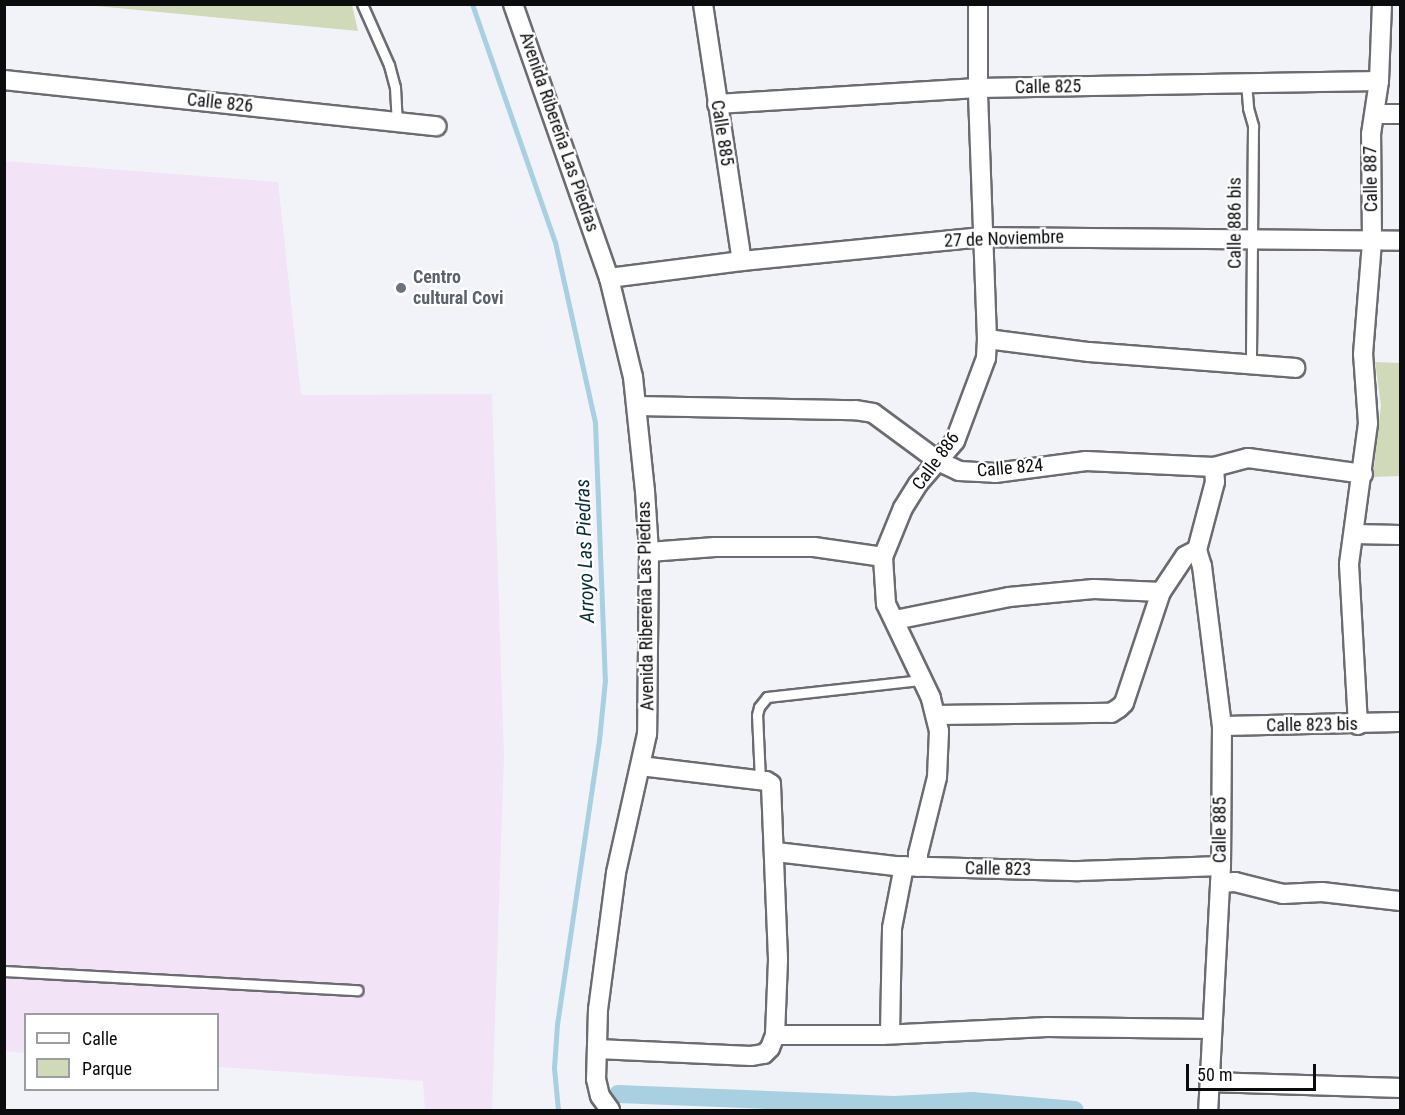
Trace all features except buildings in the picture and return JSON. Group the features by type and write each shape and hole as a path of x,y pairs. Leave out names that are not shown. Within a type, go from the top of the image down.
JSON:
{"street":[{"name":"Avenida Ribereña Las Piedras","path":"513,4 609,278 627,345 637,406 650,552 648,713 640,766 611,902 598,1009 596,1079 600,1096 610,1110"},
{"name":"Calle 885","path":"703,4 742,261"},
{"name":"Calle 886","path":"890,1034 892,927 911,866 939,757 936,715 884,594 883,557 903,508 955,441 980,378 987,339 978,88 978,4"},
{"name":"Calle 887","path":"1358,725 1349,584 1368,423 1363,354 1372,241 1371,134 1379,81 1382,4"},
{"name":"Calle 826","path":"4,80 436,126"},
{"name":"Calle 825","path":"717,104 978,88 1379,81"},
{"path":"1375,114 1401,114"},
{"name":"27 de Noviembre","path":"609,278 742,261 983,237 1401,241"},
{"path":"987,339 1089,352 1295,368"},
{"name":"Calle 824","path":"637,406 855,410 873,413 938,461 959,471 994,473 1070,462 1214,467 1248,459 1363,474"},
{"path":"936,715 1111,713 1124,703 1161,592 1185,556 1197,550 1215,482 1214,467"},
{"path":"1354,534 1401,535"},
{"path":"650,552 715,547 814,547 883,557"},
{"name":"Calle 885","path":"1197,550 1202,566 1222,726 1220,874 1209,1097"},
{"path":"896,620 1009,597 1094,589 1161,592"},
{"name":"Calle 823 bis","path":"1222,726 1358,725 1401,722"},
{"path":"597,1049 751,1056 764,1054 770,1048 775,1035 778,959 776,852 771,784 760,780 640,766"},
{"name":"Calle 823","path":"776,852 911,866 1220,874 1235,882 1283,894 1322,892 1401,901"},
{"path":"775,1035 890,1034 1047,1027 1212,1029"},
{"path":"1209,1097 1401,1088"}],"lane":[{"path":"362,4 395,87 397,122"},
{"name":"Calle 886 bis","path":"1246,83 1248,108 1253,126 1251,364"},
{"path":"760,780 757,715 759,707 767,697 922,680"},
{"path":"4,971 357,990"}],"shaded area":[{"path":"4,161 278,182 301,395 492,394 504,756 492,1110 425,1110 423,1081 219,1067 219,1013 24,1013 24,1053 5,1051"}],"green space":[{"path":"86,5 352,5 358,31"},
{"path":"1375,362 1400,363 1400,476 1373,477 1381,405"}],"waterway":[{"name":"Arroyo Las Piedras","path":"472,4 555,242 595,423 605,680 599,740 557,1024 554,1068 558,1110"},
{"path":"618,1094 894,1105 972,1101 1075,1110"}],"place":[{"name":"Centro cultural Covi","path":"401,288"}]}
